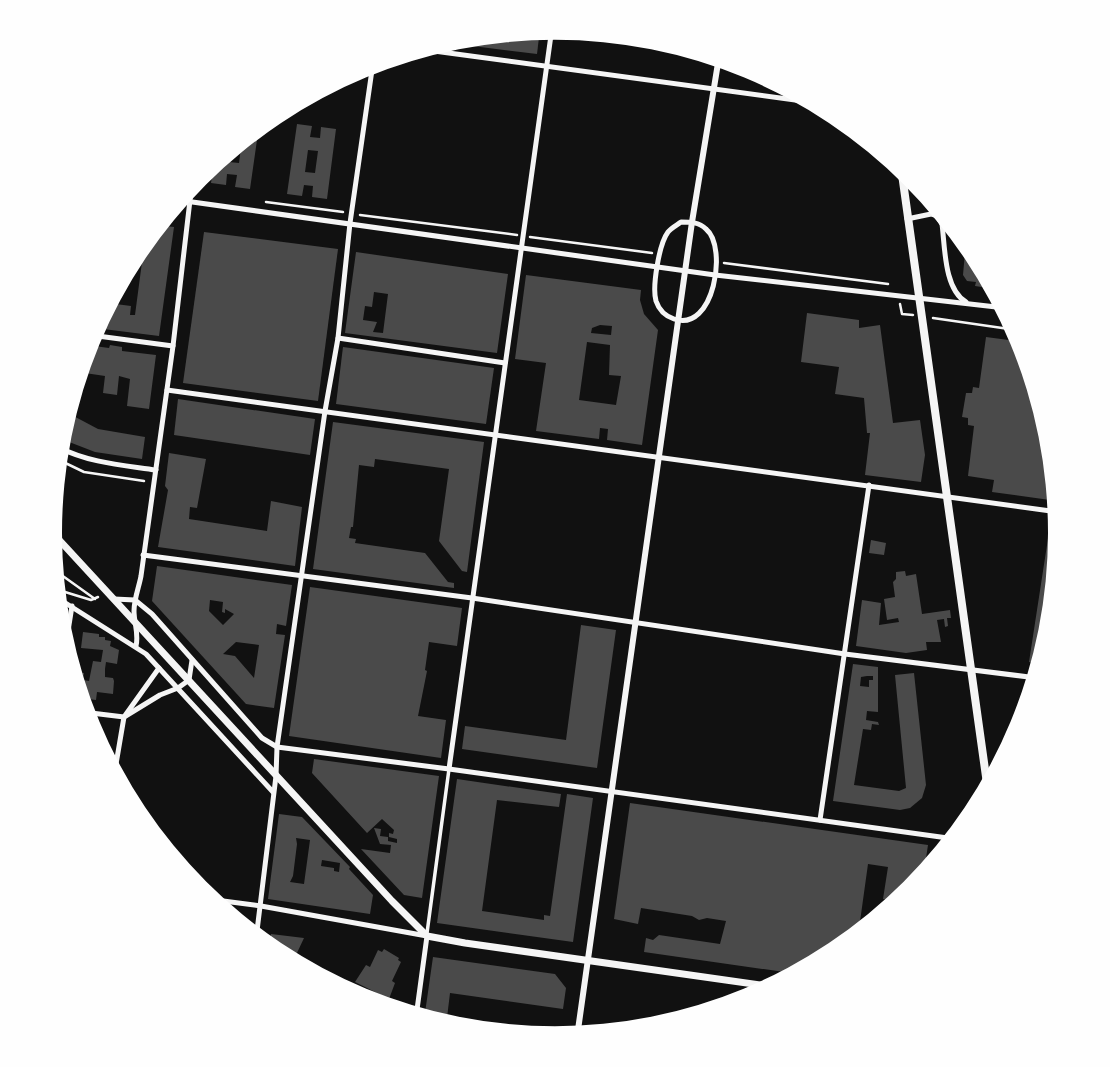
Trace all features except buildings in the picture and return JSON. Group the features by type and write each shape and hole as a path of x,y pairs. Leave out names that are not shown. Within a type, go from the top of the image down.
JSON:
{"main road":[{"path":"903,184 985,773"},
{"path":"62,543 426,936 755,984"}],"street":[{"path":"417,1007 550,40"},
{"path":"446,53 790,100"},
{"path":"579,1026 661,457 685,270 718,68"},
{"path":"258,927 277,747 338,338 350,223 371,76"},
{"path":"190,202 715,275 992,306"},
{"path":"136,646 138,637 135,600 173,346 189,203"},
{"path":"907,219 931,214"},
{"path":"681,222 692,222 705,228 715,245 715,275 704,310 690,321 667,317 655,298 657,267 668,231 681,222"},
{"path":"943,229 948,273 958,297 968,303"},
{"path":"103,337 173,346"},
{"path":"338,338 505,363"},
{"path":"167,390 1047,510"},
{"path":"69,451 88,459 156,470"},
{"path":"820,820 869,485"},
{"path":"143,555 472,598 845,654 1026,677"},
{"path":"114,599 135,600 152,614 262,738 277,747 943,837"},
{"path":"67,603 136,646 273,792"},
{"path":"70,621 72,606"},
{"path":"96,714 124,717 160,695 178,688 188,680 192,659"},
{"path":"117,759 124,717 159,668"},
{"path":"227,902 426,936"}],"path":[{"path":"67,463 84,471 154,483"},
{"path":"64,577 95,599 65,592"}]}
